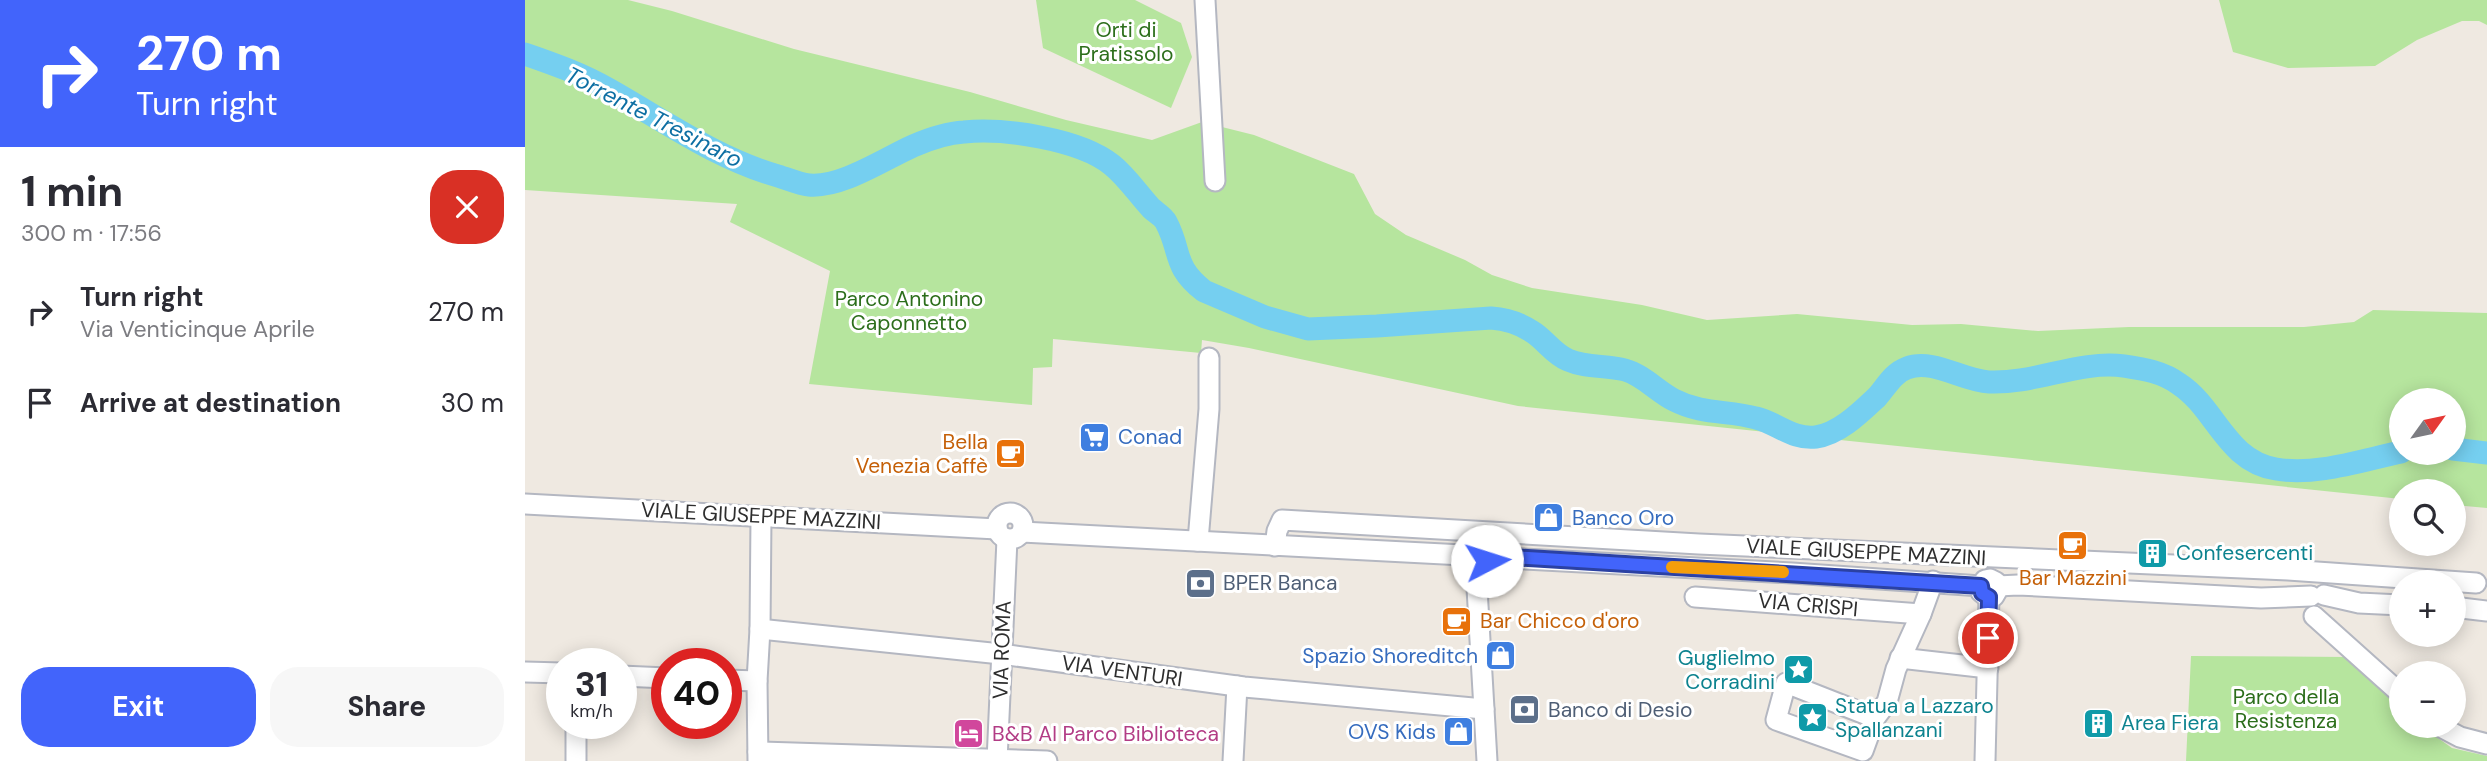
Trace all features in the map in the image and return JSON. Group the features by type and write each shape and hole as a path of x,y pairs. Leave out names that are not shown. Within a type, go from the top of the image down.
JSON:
{"street":[{"path":"1205,0 1215,181"},
{"path":"1198,541 1209,409 1209,358"},
{"name":"VIALE GIUSEPPE MAZZINI","path":"525,504 1008,533 1463,555 1468,548 1476,546 1484,549 1482,564 1933,581 1989,590 2018,585 2261,598 2319,606 2359,603 2389,604"},
{"path":"761,517 758,756 1047,761"},
{"name":"VIALE GIUSEPPE MAZZINI","path":"1275,546 1282,520 1699,544 2288,570 2476,583"},
{"name":"VIA ROMA","path":"997,760 1008,533"},
{"path":"1482,564 1487,761"},
{"path":"1875,718 1786,683 1776,720 1863,751 1875,718 1887,702 1900,659 1933,581"},
{"path":"1985,761 1989,590"},
{"name":"VIA CRISPI","path":"1695,597 1921,614"},
{"path":"2319,606 2340,640 2389,683"},
{"name":"VIA VENTURI","path":"760,629 1001,654 1237,686 1484,709"},
{"path":"1900,659 1988,668"},
{"path":"525,672 546,673"},
{"path":"742,681 757,681"},
{"path":"1233,761 1237,686"},
{"path":"2464,738 2487,744"},
{"path":"576,739 576,761"}],"green space":[{"name":"Parco Antonino Caponnetto","path":"525,0 628,0 794,49 1152,140 1202,122 1254,135 1354,174 1375,214 1406,235 1465,260 1492,275 1532,288 1642,305 1707,320 1797,314 1912,325 1961,324 2038,331 2129,327 2304,327 2354,322 2373,310 2487,313 2487,508 2466,506 2466,479 2389,479 2389,498 1518,406 1202,340 1201,353 1053,339 1052,367 1033,368 1032,405 809,384 830,271 730,222 737,204 525,190"},
{"name":"Orti di Pratissolo","path":"1036,0 1135,0 1181,23 1192,57 1171,108 1043,48"},
{"path":"2219,0 2487,0 2487,25 2479,21 2462,21 2417,40 2375,66 2288,68 2233,52"},
{"name":"Parco della Resistenza","path":"2191,656 2347,657 2389,698 2389,738 2438,738 2452,748 2487,756 2487,761 2186,761"}],"waterway":[{"name":"Torrente Tresinaro","path":"525,54 598,84 733,159 805,184 835,182 862,172 913,146 951,134 1000,132 1062,142 1098,156 1123,175 1165,220 1182,266 1204,291 1265,317 1308,329 1491,318 1507,320 1531,331 1568,360 1625,370 1685,405 1764,420 1800,436 1816,437 1841,427 1877,397 1898,373 1907,368 1927,366 1979,381 2006,382 2107,365 2146,370 2173,380 2192,394 2233,445 2259,464 2291,471 2307,470 2389,455"},
{"name":"Torrente Tresinaro","path":"2466,451 2487,453"}],"slow traffic":[{"path":"1672,567 1783,572"}],"place":[{"name":"Conad","path":"1095,437"},
{"name":"Bella Venezia Caffè","path":"1011,454"},
{"name":"Banco Oro","path":"1549,518"},
{"name":"Bar Mazzini","path":"2073,546"},
{"name":"Confesercenti","path":"2153,553"},
{"name":"BPER Banca","path":"1200,583"},
{"name":"Bar Chicco d'oro","path":"1457,621"},
{"name":"Spazio Shoreditch","path":"1501,656"},
{"name":"Guglielmo Corradini","path":"1798,670"},
{"name":"Banco di Desio","path":"1525,710"},
{"name":"Statua a Lazzaro Spallanzani","path":"1812,718"},
{"name":"Area Fiera","path":"2098,723"},
{"name":"OVS Kids","path":"1459,732"},
{"name":"B&B Al Parco Biblioteca","path":"969,734"}],"route":[{"path":"1487,561 1487,557 1511,557 1921,580 1981,586 1982,593 1989,597 1988,638"}]}
